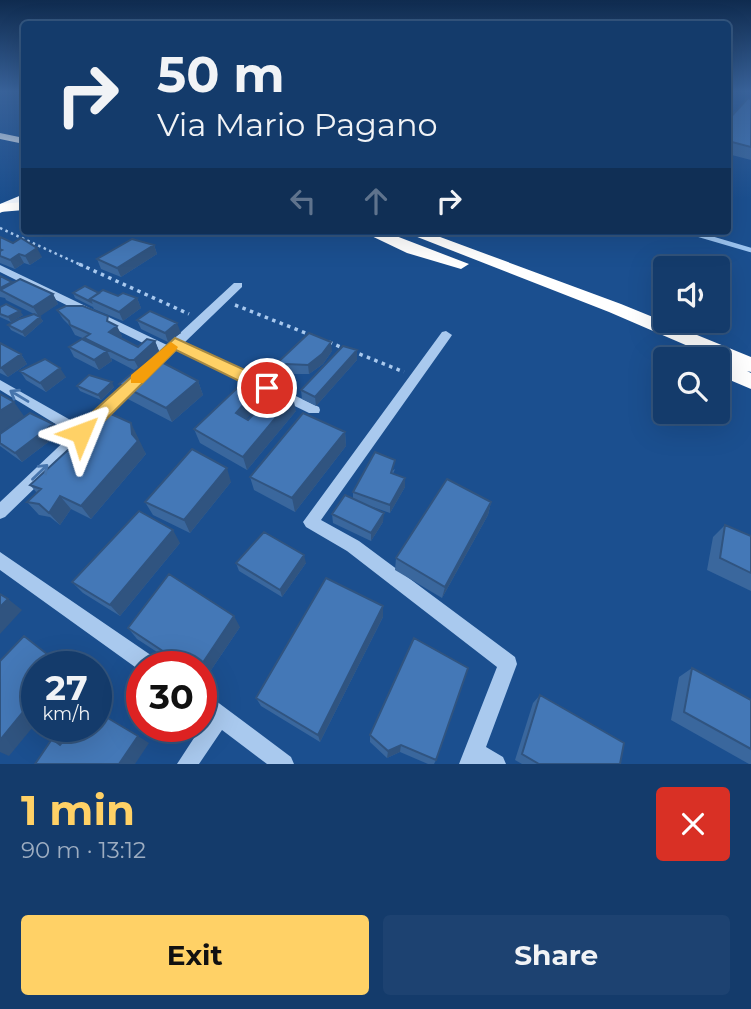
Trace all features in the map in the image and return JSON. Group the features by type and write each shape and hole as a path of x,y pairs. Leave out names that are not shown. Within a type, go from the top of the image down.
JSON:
{"highway":[{"path":"0,128 21,132"},
{"path":"0,136 21,140"},
{"path":"1,209 21,206"},
{"path":"367,235 463,257"},
{"path":"383,235 463,257 751,365"},
{"path":"418,235 672,347"},
{"path":"427,235 463,257"},
{"path":"730,372 751,381"}],"main road":[{"path":"1,209 21,199"}],"street":[{"path":"0,268 314,410"},
{"path":"0,512 237,285"},
{"path":"446,335 311,522 353,546 508,664 472,757 496,764"},
{"path":"0,384 81,433"},
{"path":"0,560 128,651"},
{"path":"217,714 284,764"},
{"path":"187,764 220,716"}],"path":[{"path":"0,228 199,319"},
{"path":"222,299 415,377"}],"building":[{"path":"731,128 751,128 751,147 731,142"},
{"path":"0,237 13,243 21,238 37,248 25,256 19,254 10,260 0,256"},
{"path":"132,239 154,245 117,268 97,259"},
{"path":"0,276 12,282 0,288"},
{"path":"20,279 53,294 33,307 0,290"},
{"path":"85,286 99,293 90,299 91,302 73,293"},
{"path":"103,290 118,296 123,293 137,298 119,312 90,299"},
{"path":"6,304 20,311 8,317 0,314 0,307"},
{"path":"66,306 83,306 108,316 107,321 117,326 109,332 138,347 147,339 155,341 134,360 129,360 84,338 90,334 70,325 57,310"},
{"path":"150,311 177,323 165,333 137,320"},
{"path":"34,314 40,317 22,332 8,325 19,319"},
{"path":"309,333 331,342 322,354 308,365 286,364 281,369 274,366"},
{"path":"82,339 107,351 94,360 69,347"},
{"path":"0,343 21,354 1,368 0,367"},
{"path":"343,346 357,350 315,397 301,390"},
{"path":"152,357 198,381 166,408 119,384"},
{"path":"45,359 60,368 40,383 20,371"},
{"path":"89,375 112,382 98,395 77,386"},
{"path":"251,375 264,381 236,413 248,420 277,390 293,397 243,457 194,429"},
{"path":"0,394 14,402 0,411"},
{"path":"102,410 131,423 132,434 138,441 81,506 60,496 49,513 39,504 27,502 41,489 30,485 82,437 76,432 88,418"},
{"path":"30,413 53,424 15,453 0,443 0,434"},
{"path":"303,413 345,432 292,498 250,477"},
{"path":"192,449 227,468 184,520 145,502"},
{"path":"375,452 395,460 391,473 405,478 390,505 353,492"},
{"path":"447,479 491,502 445,587 396,558"},
{"path":"345,495 384,513 371,533 332,514"},
{"path":"139,511 173,530 110,605 72,582"},
{"path":"725,525 751,536 751,573 720,558"},
{"path":"264,532 304,555 280,590 236,563"},
{"path":"169,574 234,616 211,651 163,651 128,628"},
{"path":"326,578 383,606 318,735 256,698"},
{"path":"0,594 8,599 0,607"},
{"path":"24,636 43,651 21,651 21,714 0,740 0,661"},
{"path":"414,638 468,668 436,760 401,745 388,751 370,735"},
{"path":"692,668 751,700 751,749 684,712"},
{"path":"540,695 624,743 620,764 539,764 522,754"},
{"path":"112,721 126,729 126,742 134,742 119,764 35,764 50,742 60,745 63,742 112,742"}],"waterway":[{"path":"700,235 751,250"}],"slow traffic":[{"path":"137,379 171,347"}],"route":[{"path":"81,433 175,343 267,388"}]}
